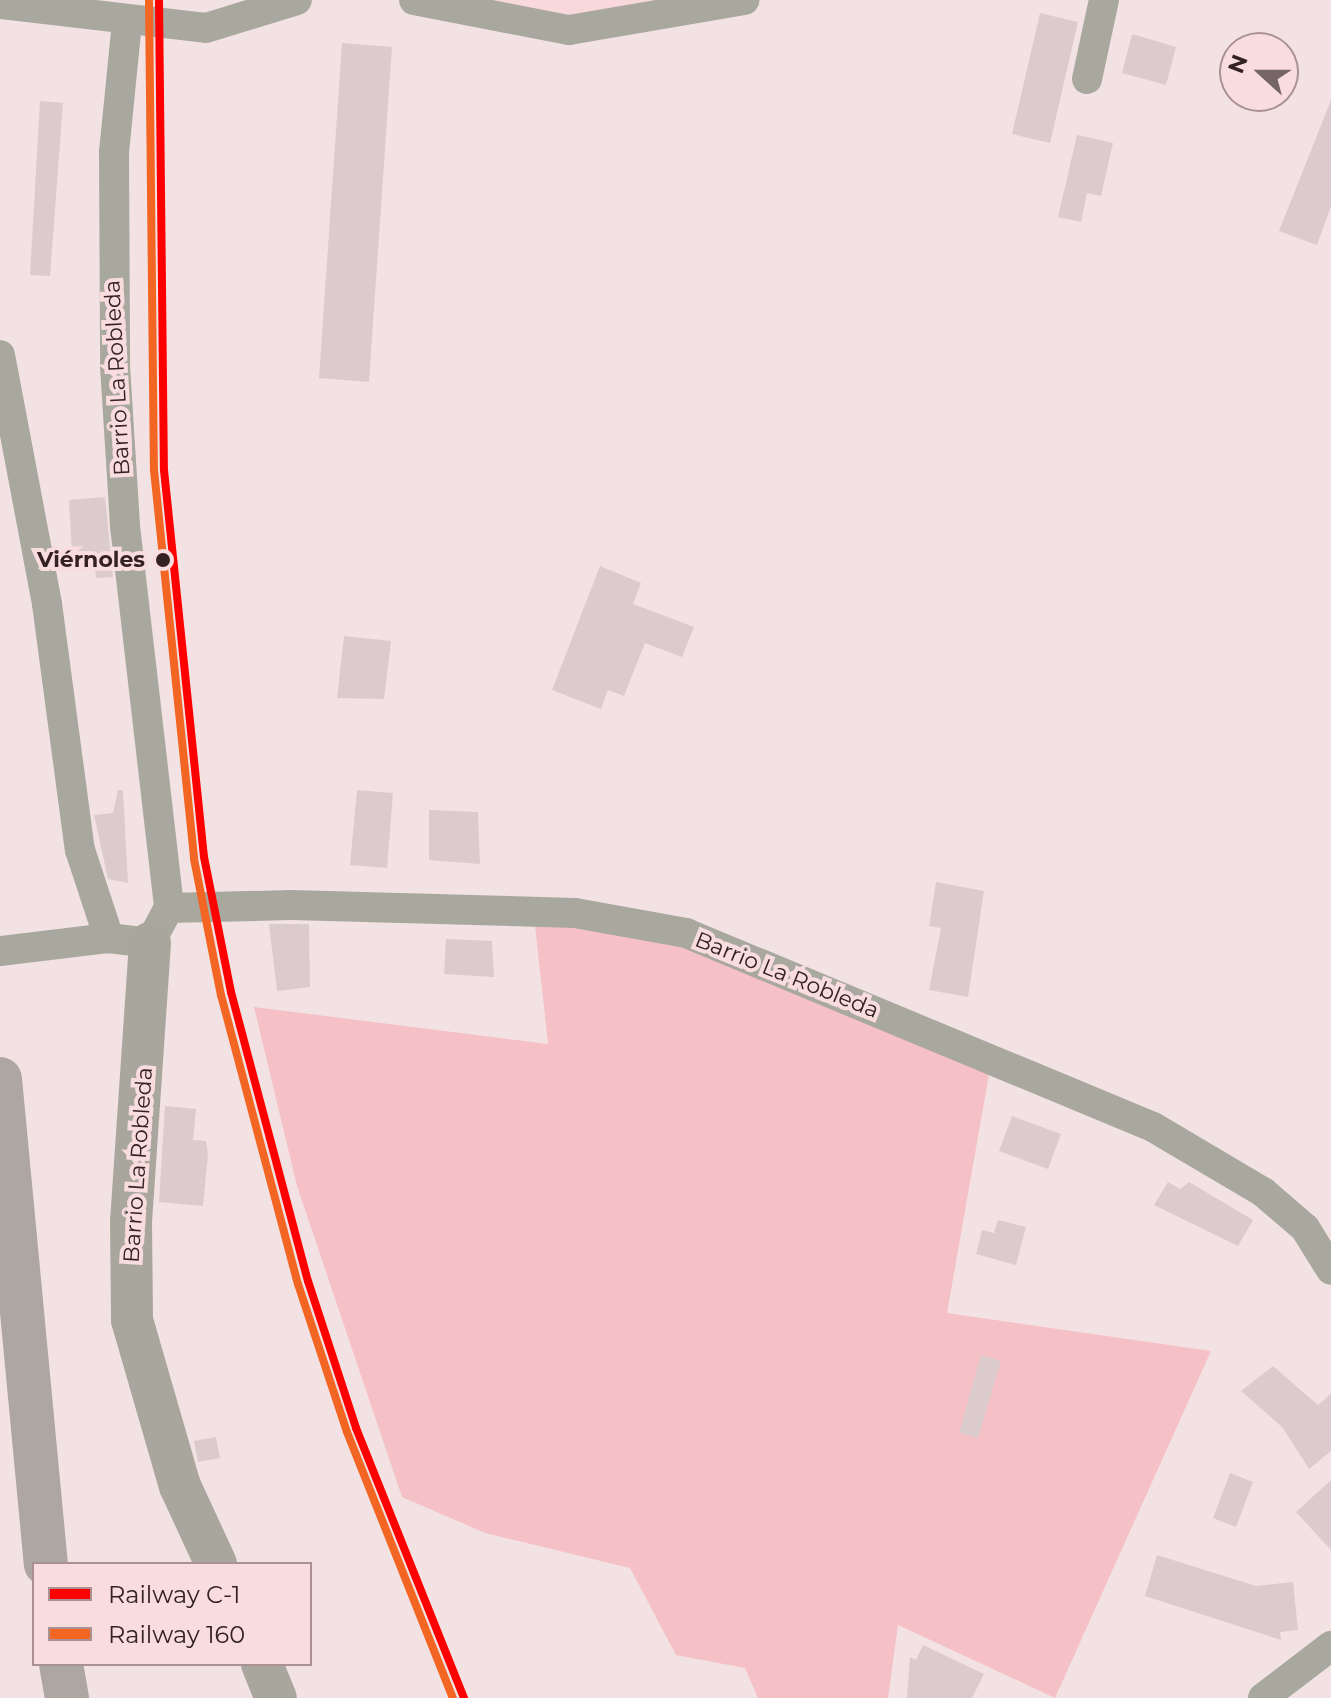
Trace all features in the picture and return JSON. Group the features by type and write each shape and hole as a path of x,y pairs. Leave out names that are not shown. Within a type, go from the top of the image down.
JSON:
{"highway":[{"path":"0,1079 46,1562"},
{"path":"61,1666 67,1698"}],"street":[{"path":"0,4 127,22 225,26 297,0"},
{"path":"414,0 569,30 744,0"},
{"path":"1087,79 1104,0"},
{"name":"Barrio La Robleda","path":"127,22 114,152 115,366 160,925 131,1221 132,1320 180,1486 215,1562"},
{"path":"0,355 47,604 80,850 98,940"},
{"name":"Barrio La Robleda","path":"0,951 98,940 160,925 575,913 686,933 1153,1127 1263,1192 1305,1228 1331,1270"},
{"path":"1263,1698 1331,1646"},
{"path":"263,1666 276,1698"}],"shaded area":[{"path":"431,0 678,0 569,20"},
{"path":"535,925 686,933 994,1046 947,1313 1211,1351 1055,1698 898,1625 888,1698 758,1698 745,1668 676,1655 630,1568 485,1533 402,1497 297,1186 254,1007 548,1044"}],"building":[{"path":"1040,13 1078,22 1050,143 1012,134"},
{"path":"1132,34 1176,47 1166,85 1122,73"},
{"path":"342,43 392,47 369,382 319,378"},
{"path":"1331,100 1331,206 1317,245 1279,231"},
{"path":"40,101 63,103 50,276 30,275"},
{"path":"1077,135 1113,143 1101,196 1087,193 1081,222 1058,217"},
{"path":"105,497 113,577 96,578 95,569 73,570 69,500"},
{"path":"600,566 641,583 633,604 694,627 682,657 645,643 624,696 608,690 601,709 552,690"},
{"path":"344,636 391,641 384,699 337,698"},
{"path":"118,790 123,790 128,883 108,879 94,815 113,813"},
{"path":"357,790 393,793 387,868 350,865"},
{"path":"429,810 478,812 480,864 429,860"},
{"path":"936,882 984,891 968,997 929,990 941,928 929,926"},
{"path":"269,924 309,924 310,987 277,991"},
{"path":"446,939 492,941 494,977 444,974"},
{"path":"165,1106 196,1109 193,1140 206,1141 208,1155 203,1206 159,1202"},
{"path":"1012,1116 1061,1134 1048,1169 999,1151"},
{"path":"1168,1182 1180,1189 1189,1182 1253,1220 1238,1246 1154,1205"},
{"path":"998,1220 1026,1227 1016,1265 976,1254 982,1230 994,1233"},
{"path":"981,1355 1001,1361 978,1438 959,1433"},
{"path":"1273,1366 1318,1405 1331,1394 1331,1451 1309,1469 1283,1428 1241,1391"},
{"path":"216,1437 220,1458 198,1462 194,1441"},
{"path":"1230,1473 1253,1482 1236,1527 1213,1518"},
{"path":"1331,1480 1331,1550 1296,1512"},
{"path":"1157,1555 1256,1586 1293,1582 1298,1630 1280,1632 1281,1640 1145,1596"},
{"path":"923,1645 984,1674 972,1698 907,1698 910,1657 916,1660"}],"rail line":[{"name":"160","path":"149,0 154,470 194,859 221,995 298,1284 347,1432 453,1698"},
{"name":"C-1","path":"159,0 164,470 204,857 231,992 308,1281 356,1428 464,1698"}],"place":[{"name":"Viérnoles","path":"163,560"}]}
